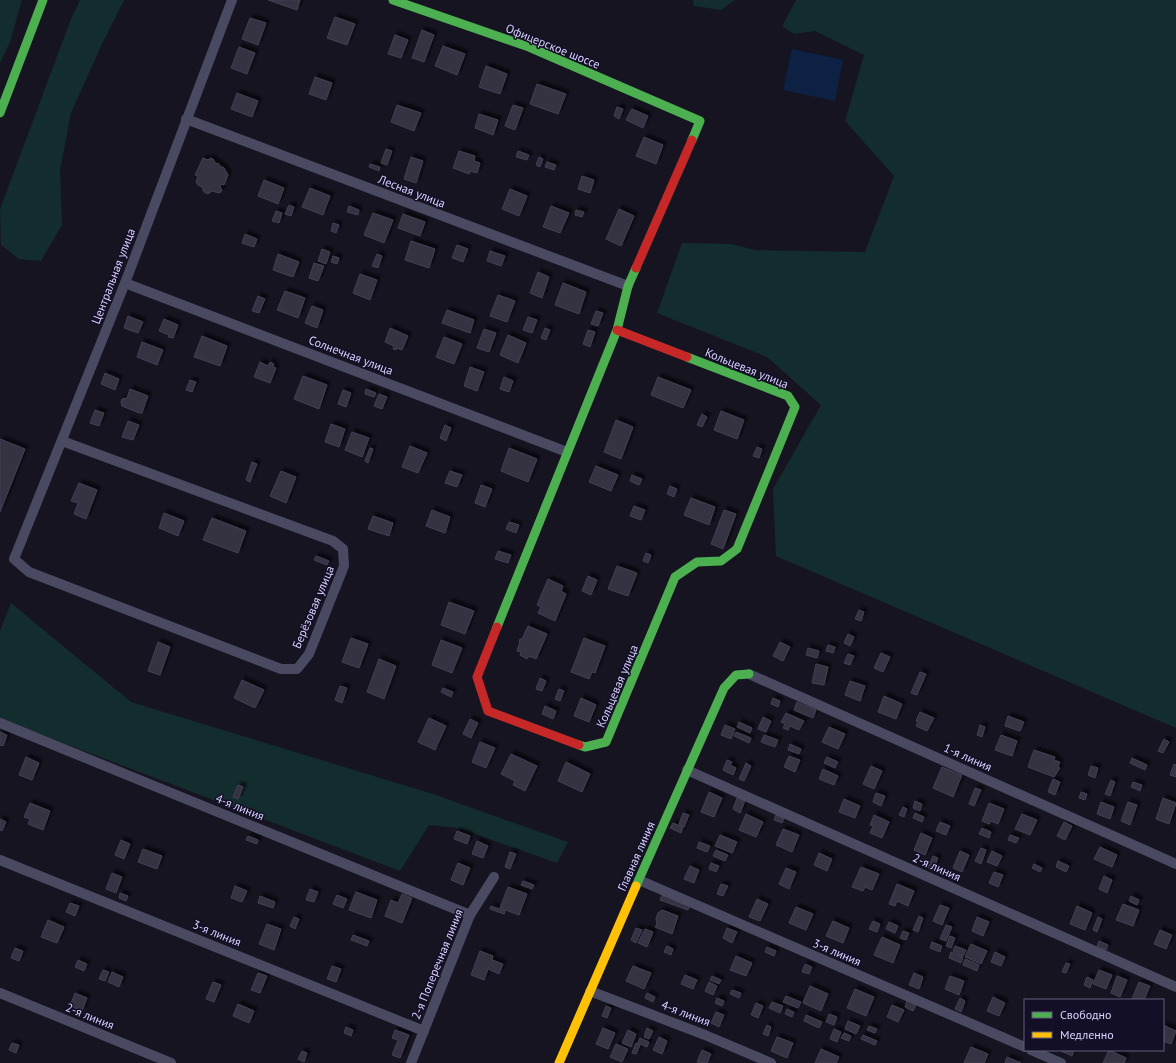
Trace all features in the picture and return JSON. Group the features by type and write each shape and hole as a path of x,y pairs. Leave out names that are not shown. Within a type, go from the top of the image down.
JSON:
{"street":[{"path":"0,113 43,0"},
{"name":"Центральная улица","path":"14,559 125,283 232,0"},
{"name":"Офицерское шоссе","path":"393,0 529,47 700,121"},
{"name":"Лесная улица","path":"186,119 628,286"},
{"name":"Кольцевая улица","path":"617,330 788,396 795,407 737,549 720,560 696,562 675,577 606,742 585,747 488,711 477,677 617,330 628,286 700,121"},
{"name":"Солнечная улица","path":"125,283 567,452"},
{"name":"Берёзовая улица","path":"14,559 29,572 280,669 297,669 309,654 344,566 343,549 333,541 62,441"},
{"name":"Главная линия","path":"559,1063 724,688 736,675 749,674"},
{"name":"1-я линия","path":"749,674 1176,864"},
{"name":"4-я линия","path":"0,723 470,915"},
{"name":"2-я линия","path":"687,770 1176,987"},
{"name":"3-я линия","path":"0,860 424,1031"},
{"name":"2-я Поперечная линия","path":"411,1063 470,915 494,877"},
{"name":"3-я линия","path":"639,880 1024,1048"},
{"name":"4-я линия","path":"590,991 705,1035 771,1063"},
{"name":"2-я линия","path":"0,993 171,1063"},
{"path":"1033,1051 1061,1063"}],"green space":[{"path":"0,0 22,0 10,42 0,63"},
{"path":"80,0 124,0 102,44 71,113 60,170 62,225 41,261 19,259 1,245 0,209 71,19"},
{"path":"693,0 735,0 721,10 694,6"},
{"path":"796,0 1176,0 1176,728 776,556 773,489 821,405 767,357 657,313 682,243 731,244 755,250 865,252 894,176 845,121 864,55 815,31 794,34 782,26"},
{"path":"11,603 131,702 433,794 568,842 557,863 458,828 429,825 400,871 0,719 0,631"}],"water":[{"path":"792,49 843,60 835,101 783,90"}],"building":[{"path":"268,0 300,0 297,10"},
{"path":"335,17 355,24 347,45 327,38"},
{"path":"250,18 266,23 258,45 242,39"},
{"path":"422,30 434,35 424,62 412,58"},
{"path":"395,35 408,40 401,58 388,54"},
{"path":"443,46 465,54 457,75 435,66"},
{"path":"239,47 255,53 247,74 231,68"},
{"path":"486,66 507,74 500,94 479,87"},
{"path":"315,77 332,83 326,100 309,94"},
{"path":"537,84 566,94 558,114 530,104"},
{"path":"237,93 258,101 252,117 231,109"},
{"path":"397,105 421,113 414,131 391,122"},
{"path":"513,105 523,108 515,130 505,126"},
{"path":"617,107 623,109 619,119 614,116"},
{"path":"632,109 648,116 643,128 626,120"},
{"path":"479,114 498,120 493,135 475,128"},
{"path":"644,137 663,145 656,164 636,156"},
{"path":"386,149 392,151 387,165 381,163"},
{"path":"459,151 475,156 474,161 480,163 477,173 470,171 469,174 453,168"},
{"path":"518,151 529,155 527,160 516,157"},
{"path":"411,157 423,161 416,183 404,179"},
{"path":"539,157 543,159 540,167 536,165"},
{"path":"203,158 208,160 210,158 213,159 216,164 218,163 224,168 228,175 224,185 221,184 220,187 222,190 219,193 212,191 208,194 204,192 202,187 196,182 198,176 195,175"},
{"path":"547,162 556,165 554,170 545,167"},
{"path":"370,164 380,167 379,171 369,167"},
{"path":"582,176 594,180 590,193 578,189"},
{"path":"264,180 284,188 278,204 258,196"},
{"path":"310,188 330,196 323,215 302,207"},
{"path":"510,189 527,196 519,216 502,209"},
{"path":"289,205 294,207 291,216 285,214"},
{"path":"349,206 359,210 358,215 347,212"},
{"path":"551,206 569,213 560,233 543,227"},
{"path":"619,209 634,216 621,246 606,239"},
{"path":"576,210 584,212 582,217 575,215"},
{"path":"276,211 282,213 279,223 272,221"},
{"path":"373,213 393,220 384,243 364,235"},
{"path":"403,214 425,222 420,236 398,228"},
{"path":"333,223 339,225 336,233 331,231"},
{"path":"245,234 257,239 254,247 242,243"},
{"path":"411,241 435,249 429,268 405,260"},
{"path":"457,245 468,249 463,262 452,258"},
{"path":"322,249 330,252 326,264 318,261"},
{"path":"490,251 505,256 501,266 487,261"},
{"path":"278,254 299,262 293,277 273,270"},
{"path":"377,254 382,256 378,268 372,266"},
{"path":"333,256 339,258 337,264 331,262"},
{"path":"314,263 324,266 318,281 309,278"},
{"path":"538,272 549,277 542,298 530,293"},
{"path":"360,274 377,280 370,300 353,293"},
{"path":"563,283 586,292 579,314 555,305"},
{"path":"285,291 305,298 298,318 277,310"},
{"path":"498,295 515,301 507,322 490,316"},
{"path":"258,296 265,299 259,313 252,311"},
{"path":"312,306 323,310 317,328 305,323"},
{"path":"447,310 474,320 470,333 442,323"},
{"path":"596,311 603,313 598,326 591,324"},
{"path":"128,316 143,322 138,333 124,328"},
{"path":"528,317 537,320 532,333 523,330"},
{"path":"164,319 178,325 173,338 168,337 169,335 159,331"},
{"path":"390,328 408,336 402,350 397,348 396,350 393,349 394,346 385,342"},
{"path":"545,328 550,330 546,340 541,338"},
{"path":"484,329 496,333 489,352 477,348"},
{"path":"588,330 595,332 590,347 583,344"},
{"path":"508,335 526,343 518,363 500,355"},
{"path":"202,336 227,346 220,366 194,357"},
{"path":"444,337 462,344 454,364 436,357"},
{"path":"142,342 163,350 157,365 137,357"},
{"path":"260,362 268,366 270,362 274,364 273,367 276,368 270,383 254,377"},
{"path":"470,367 484,372 477,391 464,386"},
{"path":"105,373 119,379 115,390 101,384"},
{"path":"303,376 327,385 319,409 294,399"},
{"path":"504,377 513,381 509,392 500,389"},
{"path":"658,377 691,390 683,408 651,395"},
{"path":"190,380 196,382 192,392 186,390"},
{"path":"130,389 148,396 142,413 122,406 122,399 127,398"},
{"path":"366,389 376,393 374,397 365,394"},
{"path":"343,390 351,393 346,407 338,404"},
{"path":"379,394 387,397 382,409 374,406"},
{"path":"95,410 104,413 99,426 90,423"},
{"path":"721,411 744,420 737,439 714,430"},
{"path":"702,414 707,417 702,427 697,425"},
{"path":"616,420 633,427 621,459 604,452"},
{"path":"128,421 139,425 133,440 122,437"},
{"path":"331,424 345,429 339,447 325,442"},
{"path":"445,425 451,428 446,441 440,438"},
{"path":"352,432 369,438 362,457 345,450"},
{"path":"0,439 25,449 0,512"},
{"path":"410,446 427,453 418,473 402,467"},
{"path":"757,447 762,449 759,458 753,456"},
{"path":"370,448 373,449 368,463 365,461"},
{"path":"509,448 537,459 528,482 501,471"},
{"path":"252,462 257,464 250,482 246,480"},
{"path":"596,466 618,475 611,491 589,482"},
{"path":"281,471 296,477 286,503 270,496"},
{"path":"450,471 462,475 457,487 445,483"},
{"path":"632,475 642,479 639,485 630,481"},
{"path":"79,483 97,490 86,519 74,514 78,503 71,501"},
{"path":"481,485 492,489 485,507 475,503"},
{"path":"670,486 677,489 674,497 667,494"},
{"path":"691,498 715,507 709,525 684,515"},
{"path":"634,506 645,510 641,520 630,516"},
{"path":"432,510 450,517 445,533 426,526"},
{"path":"724,510 736,514 723,549 711,544"},
{"path":"164,513 184,521 178,536 159,528"},
{"path":"373,516 393,523 389,536 368,529"},
{"path":"212,518 246,531 238,553 203,540"},
{"path":"509,522 519,525 516,533 506,529"},
{"path":"498,551 511,555 508,563 495,559"},
{"path":"646,553 651,555 648,563 643,561"},
{"path":"316,556 329,561 327,565 314,560"},
{"path":"617,566 637,573 628,596 608,589"},
{"path":"588,576 597,580 591,595 582,591"},
{"path":"548,579 563,586 561,591 566,594 555,621 538,613 541,607 537,605"},
{"path":"449,602 474,611 465,634 441,625"},
{"path":"859,610 864,612 861,621 855,619"},
{"path":"528,626 547,634 536,659 529,656 527,659 520,655 521,652 517,651 520,639 522,639"},
{"path":"848,634 854,637 850,646 844,643"},
{"path":"351,638 368,644 359,668 342,662"},
{"path":"584,638 605,646 595,673 592,672 589,679 571,672"},
{"path":"441,640 462,648 452,673 432,665"},
{"path":"158,642 170,647 160,675 148,671"},
{"path":"780,642 790,647 783,661 773,656"},
{"path":"828,645 835,647 833,653 826,651"},
{"path":"808,648 819,651 817,658 806,655"},
{"path":"881,653 890,657 883,672 874,668"},
{"path":"848,654 854,656 850,665 844,663"},
{"path":"379,659 396,666 384,699 367,692"},
{"path":"816,664 828,667 824,685 812,683"},
{"path":"920,672 926,674 917,695 911,693"},
{"path":"540,678 546,681 542,691 536,689"},
{"path":"242,680 264,690 255,708 234,698"},
{"path":"850,681 865,686 860,701 845,695"},
{"path":"340,686 347,688 342,703 335,700"},
{"path":"443,688 453,692 451,697 441,692"},
{"path":"559,689 564,691 560,701 555,699"},
{"path":"884,696 902,704 896,719 878,712"},
{"path":"581,698 596,705 589,722 574,716"},
{"path":"773,698 780,701 778,707 771,704"},
{"path":"797,702 816,710 813,718 794,710"},
{"path":"545,706 556,711 553,719 542,714"},
{"path":"920,712 934,718 927,731 916,726 918,722 916,721"},
{"path":"786,713 804,721 799,730 790,726 788,730 783,728 785,724 781,722"},
{"path":"1008,716 1024,722 1020,731 1005,726"},
{"path":"763,717 771,721 766,732 758,729"},
{"path":"429,718 446,726 435,750 418,742"},
{"path":"470,719 478,723 471,738 463,734"},
{"path":"739,722 752,728 750,733 737,727"},
{"path":"725,725 735,729 731,739 721,735"},
{"path":"980,725 985,727 982,737 977,735"},
{"path":"829,727 845,734 838,749 822,742"},
{"path":"0,732 7,735 3,746 0,745"},
{"path":"736,732 751,738 749,743 734,736"},
{"path":"764,735 778,740 775,747 761,742"},
{"path":"1001,735 1017,741 1012,756 995,750"},
{"path":"1164,739 1169,742 1163,753 1158,751"},
{"path":"480,742 495,748 486,768 472,762"},
{"path":"790,744 801,749 799,754 788,750"},
{"path":"1034,750 1055,757 1054,760 1060,762 1058,767 1060,768 1054,777 1028,767"},
{"path":"511,754 537,766 525,791 513,785 515,781 501,774"},
{"path":"789,756 800,760 795,772 784,767"},
{"path":"26,757 39,763 32,780 19,775"},
{"path":"827,757 838,762 835,768 824,763"},
{"path":"1132,758 1147,765 1145,770 1130,763"},
{"path":"727,760 732,762 730,765 736,768 733,775 723,770"},
{"path":"566,762 590,774 582,792 558,781"},
{"path":"746,763 751,766 744,781 739,779"},
{"path":"1174,764 1176,765 1176,777 1170,775"},
{"path":"871,766 882,771 874,789 863,784"},
{"path":"1091,766 1098,768 1095,778 1088,775"},
{"path":"942,767 962,775 953,797 933,788"},
{"path":"823,769 838,776 834,785 819,779"},
{"path":"1053,779 1060,782 1055,795 1048,792"},
{"path":"1111,780 1115,782 1110,796 1105,794"},
{"path":"1133,782 1142,785 1140,791 1131,787"},
{"path":"238,785 243,787 238,799 233,797"},
{"path":"975,788 981,790 974,806 969,804"},
{"path":"709,792 722,798 714,817 701,812"},
{"path":"1081,792 1087,794 1085,800 1079,798"},
{"path":"876,793 885,796 881,806 873,802"},
{"path":"737,798 745,801 740,813 733,809"},
{"path":"1163,798 1176,803 1169,824 1156,819"},
{"path":"844,799 860,806 855,818 839,812"},
{"path":"915,801 922,804 920,811 913,808"},
{"path":"1101,802 1114,807 1110,819 1097,814"},
{"path":"1128,802 1137,805 1130,825 1121,821"},
{"path":"30,803 50,811 43,830 28,824 30,819 24,817"},
{"path":"989,803 1004,809 998,824 991,821 989,824 982,821"},
{"path":"903,807 907,809 904,817 899,815"},
{"path":"683,813 689,815 684,827 679,824"},
{"path":"915,813 924,817 922,822 913,818"},
{"path":"746,814 763,822 756,837 739,830"},
{"path":"1022,814 1037,820 1030,835 1015,829"},
{"path":"776,815 784,819 782,823 774,820"},
{"path":"874,815 889,822 882,838 870,833 873,826 870,825"},
{"path":"0,819 6,822 2,831 0,830"},
{"path":"940,822 950,826 946,835 936,831"},
{"path":"1064,822 1072,826 1065,840 1057,836"},
{"path":"673,823 683,827 681,833 670,828"},
{"path":"982,828 991,832 989,838 979,834"},
{"path":"783,829 799,835 792,852 776,845"},
{"path":"457,831 470,836 467,844 454,839"},
{"path":"921,833 932,838 925,855 914,850"},
{"path":"720,835 737,842 732,853 715,846"},
{"path":"1010,835 1019,838 1016,843 1008,840"},
{"path":"248,836 258,840 257,844 246,840"},
{"path":"121,840 130,844 124,859 115,855"},
{"path":"477,841 488,846 483,858 472,854"},
{"path":"699,842 710,846 707,852 697,848"},
{"path":"1100,847 1117,855 1112,867 1094,859"},
{"path":"981,848 986,850 981,864 975,861"},
{"path":"143,849 162,856 157,869 138,862"},
{"path":"716,850 728,855 725,861 713,856"},
{"path":"960,851 969,855 962,872 953,868"},
{"path":"992,851 1002,856 997,866 987,862"},
{"path":"510,852 516,854 510,869 505,867"},
{"path":"819,853 832,859 827,871 814,865"},
{"path":"933,856 938,858 933,870 928,868"},
{"path":"1058,861 1069,866 1066,872 1056,867"},
{"path":"458,863 470,868 463,885 451,880"},
{"path":"711,863 719,866 716,872 709,869"},
{"path":"1034,864 1042,868 1040,872 1032,868"},
{"path":"690,866 699,870 694,883 684,879"},
{"path":"861,867 879,874 872,890 865,887 863,891 852,887"},
{"path":"786,868 796,872 789,889 779,884"},
{"path":"994,872 1003,875 998,887 989,883"},
{"path":"112,873 122,877 116,893 106,889"},
{"path":"1104,876 1112,880 1107,893 1099,889"},
{"path":"523,881 534,885 532,889 521,885"},
{"path":"721,884 728,886 723,896 717,894"},
{"path":"897,884 914,891 908,906 897,901 895,906 889,904"},
{"path":"235,886 247,891 242,902 231,898"},
{"path":"508,887 527,894 519,915 500,908"},
{"path":"310,889 318,892 314,902 306,900"},
{"path":"356,892 377,900 371,918 349,910"},
{"path":"120,893 128,896 126,901 119,898"},
{"path":"402,894 412,898 402,923 385,916 391,900 398,903"},
{"path":"337,895 347,899 343,908 333,904"},
{"path":"662,895 690,905 688,910 660,900"},
{"path":"260,896 275,902 273,908 258,903"},
{"path":"1131,896 1139,900 1137,905 1129,901"},
{"path":"757,899 768,904 760,921 749,917"},
{"path":"70,903 79,906 75,916 66,912"},
{"path":"1123,904 1139,910 1133,926 1116,920"},
{"path":"940,905 949,908 942,925 933,921"},
{"path":"491,906 505,911 504,914 490,909"},
{"path":"1077,906 1092,913 1085,930 1070,924"},
{"path":"796,907 813,914 806,930 789,923"},
{"path":"662,910 678,916 672,934 655,927 657,924 656,919 658,913"},
{"path":"919,916 923,918 918,932 913,930"},
{"path":"294,917 299,919 295,929 290,926"},
{"path":"977,917 989,922 983,936 972,931"},
{"path":"1098,917 1102,919 1097,932 1093,930"},
{"path":"48,920 64,927 57,943 41,937"},
{"path":"833,921 849,928 843,943 826,936"},
{"path":"873,921 880,924 877,932 869,929"},
{"path":"889,922 898,926 895,933 886,929"},
{"path":"267,924 281,929 274,950 259,944"},
{"path":"946,925 952,927 946,941 940,939"},
{"path":"636,928 642,930 636,943 631,940"},
{"path":"727,928 737,932 732,943 723,938"},
{"path":"645,929 653,932 647,947 638,943"},
{"path":"1160,930 1172,935 1166,949 1154,944"},
{"path":"903,931 909,933 906,940 900,938"},
{"path":"353,935 369,941 367,946 351,940"},
{"path":"950,936 955,938 951,948 946,946"},
{"path":"882,937 900,945 893,963 874,955"},
{"path":"1099,941 1108,945 1106,950 1097,946"},
{"path":"932,942 942,946 940,952 930,948"},
{"path":"971,944 987,951 981,964 965,957"},
{"path":"667,946 673,949 671,955 664,952"},
{"path":"955,946 966,950 963,956 953,951"},
{"path":"767,947 776,951 774,956 765,952"},
{"path":"15,948 23,951 19,961 11,958"},
{"path":"480,951 493,956 492,960 503,964 499,974 488,969 484,980 471,975"},
{"path":"951,952 963,957 961,963 949,958"},
{"path":"995,952 1005,957 1001,966 991,962"},
{"path":"736,956 752,963 746,976 730,970"},
{"path":"965,959 979,965 977,971 963,965"},
{"path":"78,960 87,964 84,971 75,967"},
{"path":"1066,963 1070,964 1066,973 1062,972"},
{"path":"805,964 812,967 809,974 802,972"},
{"path":"332,966 341,969 336,982 327,979"},
{"path":"633,966 651,973 644,989 626,981"},
{"path":"103,970 109,972 105,981 99,979"},
{"path":"1099,970 1112,975 1106,989 1093,984"},
{"path":"112,972 123,977 119,987 108,982"},
{"path":"258,973 267,976 260,993 251,990"},
{"path":"914,973 923,977 919,989 909,985"},
{"path":"685,975 697,980 693,989 681,984"},
{"path":"712,976 721,980 719,984 710,980"},
{"path":"950,976 964,981 959,995 945,989"},
{"path":"1117,976 1127,980 1120,997 1111,993"},
{"path":"1087,977 1093,980 1090,988 1084,985"},
{"path":"213,982 221,985 214,1002 206,999"},
{"path":"709,982 717,986 713,995 705,991"},
{"path":"1139,982 1150,986 1144,999 1132,999"},
{"path":"810,986 828,994 821,1011 803,1003"},
{"path":"855,989 874,997 866,1016 847,1008"},
{"path":"732,990 741,993 739,998 730,994"},
{"path":"75,993 87,998 82,1011 70,1006"},
{"path":"647,993 655,997 653,1002 645,998"},
{"path":"786,996 801,1002 798,1008 783,1002"},
{"path":"993,997 1005,1003 999,1016 987,1011"},
{"path":"717,998 724,1001 722,1006 715,1003"},
{"path":"960,998 965,1001 961,1012 955,1009"},
{"path":"907,1001 916,1005 913,1011 905,1007"},
{"path":"772,1002 783,1006 780,1013 769,1008"},
{"path":"756,1003 763,1006 758,1018 751,1015"},
{"path":"238,1004 254,1011 249,1023 233,1016"},
{"path":"892,1005 904,1010 898,1022 887,1017"},
{"path":"606,1006 611,1008 607,1018 602,1016"},
{"path":"787,1009 794,1012 792,1017 785,1014"},
{"path":"716,1012 724,1015 719,1027 711,1023"},
{"path":"829,1014 837,1017 834,1025 826,1022"},
{"path":"806,1015 822,1022 819,1028 804,1021"},
{"path":"848,1021 860,1026 856,1034 845,1029"},
{"path":"767,1025 771,1027 768,1036 763,1034"},
{"path":"1164,1025 1176,1031 1171,1044 1164,1041"},
{"path":"869,1026 877,1029 875,1033 867,1030"},
{"path":"346,1027 353,1030 351,1036 344,1033"},
{"path":"603,1028 615,1033 608,1049 596,1044"},
{"path":"647,1028 653,1031 649,1039 644,1037"},
{"path":"834,1029 841,1032 837,1042 830,1039"},
{"path":"395,1030 409,1035 400,1058 392,1055 398,1040 392,1038"},
{"path":"628,1030 636,1034 631,1047 622,1043"},
{"path":"844,1033 851,1036 849,1041 841,1038"},
{"path":"863,1035 877,1041 875,1045 861,1039"},
{"path":"659,1037 667,1041 662,1054 653,1050"},
{"path":"777,1037 793,1043 787,1058 771,1051"},
{"path":"640,1038 649,1042 647,1047 638,1043"},
{"path":"12,1043 19,1045 16,1053 9,1050"},
{"path":"636,1043 640,1045 636,1054 632,1053"},
{"path":"616,1044 628,1049 622,1062 610,1057"},
{"path":"971,1047 988,1054 984,1063 964,1063"},
{"path":"821,1049 839,1057 836,1063 815,1063"},
{"path":"702,1050 711,1054 707,1063 697,1062"},
{"path":"302,1051 307,1053 304,1062 298,1059"},
{"path":"1061,1051 1074,1051 1072,1056"},
{"path":"1109,1051 1126,1058 1124,1063 1103,1063"},
{"path":"1007,1057 1021,1063 1005,1063"}],"traffic: fast":[{"path":"0,113 43,0"},
{"path":"393,0 529,47 700,121 692,140"},
{"path":"497,627 617,330 628,286 636,268"},
{"path":"579,745 585,747 606,742 675,577 697,562 721,561 737,549 795,407 788,396 687,357"},
{"path":"636,886 724,688 736,675 749,674"}],"traffic: slow":[{"path":"559,1063 636,886"}],"traffic: jam":[{"path":"636,268 692,140"},
{"path":"617,330 687,357"},
{"path":"497,627 477,677 488,711 579,745"}]}
